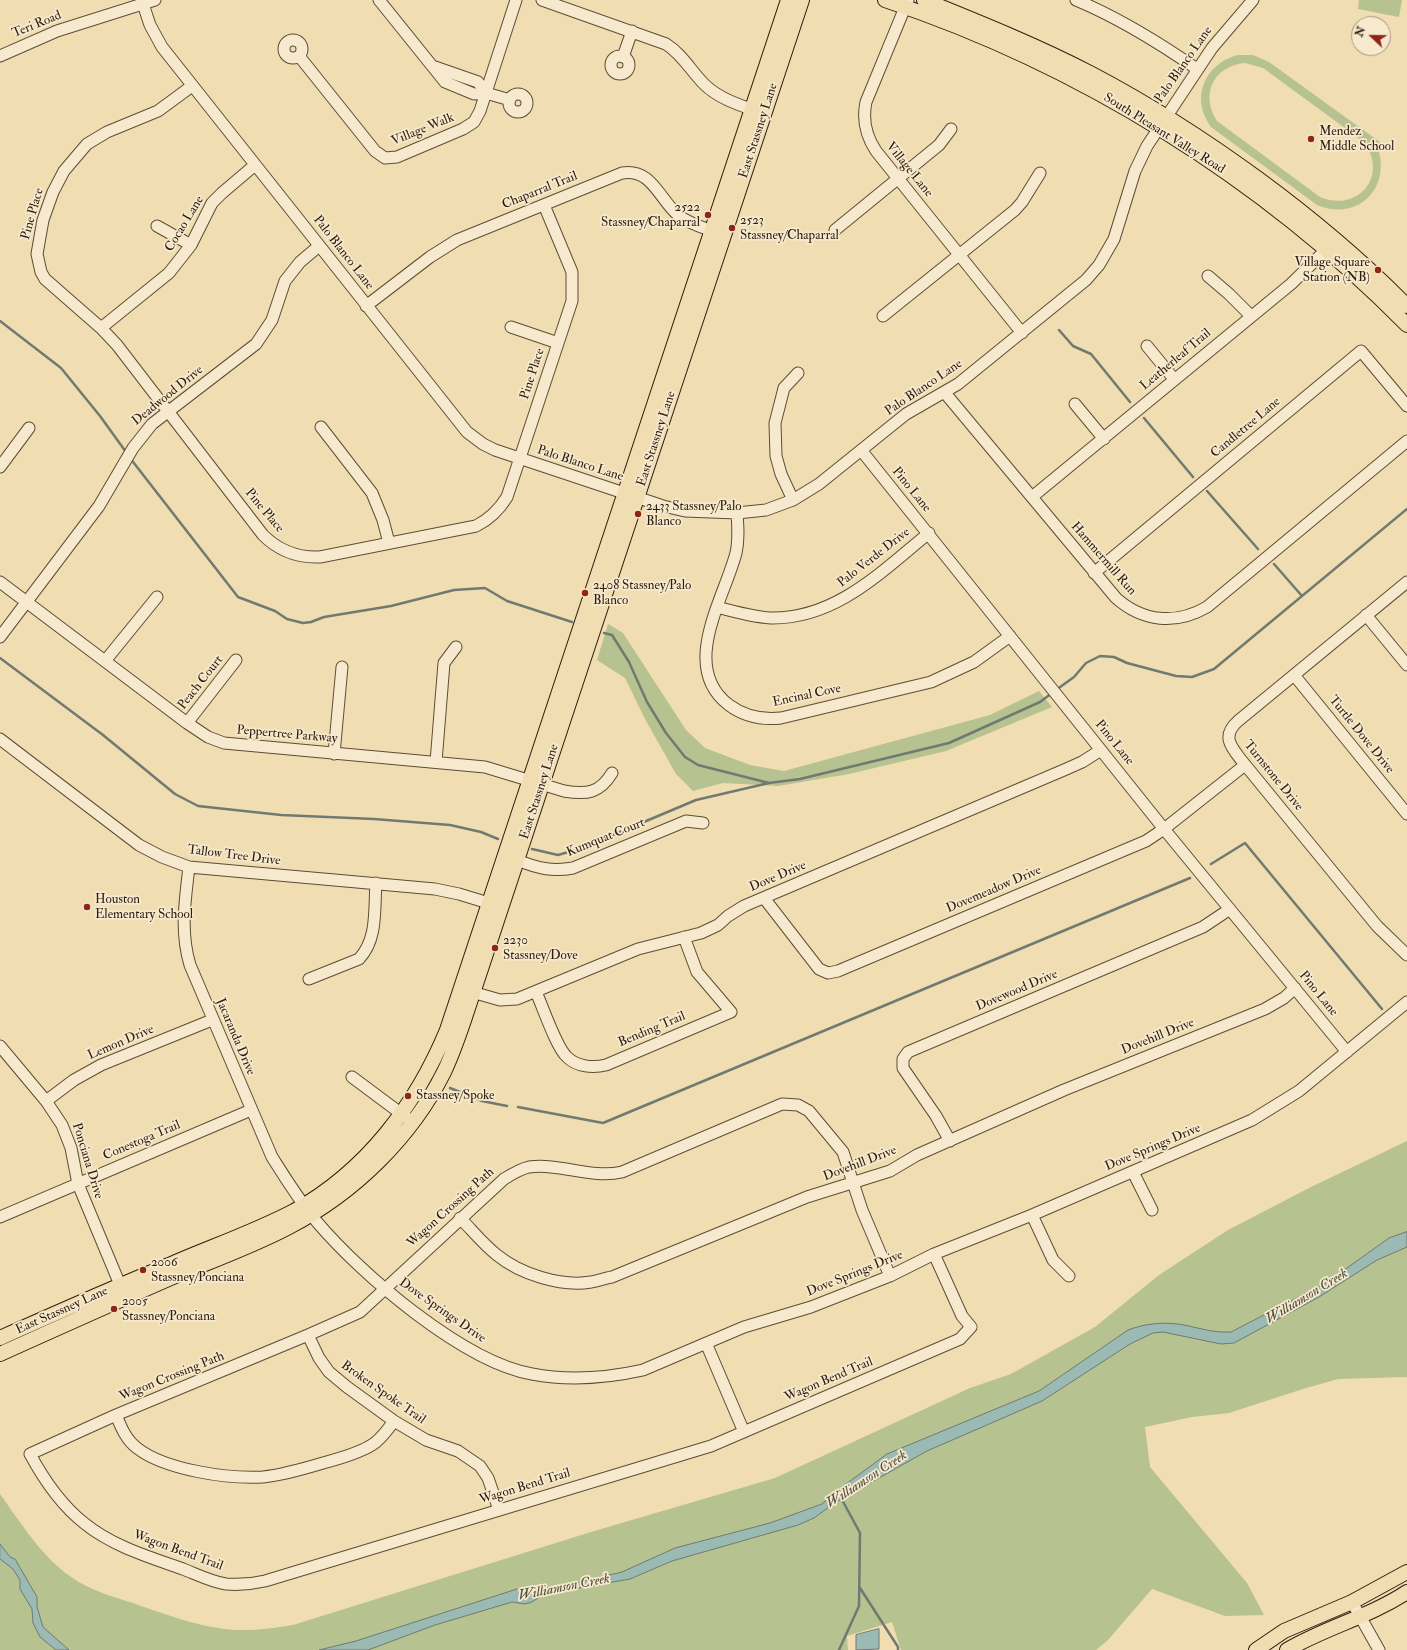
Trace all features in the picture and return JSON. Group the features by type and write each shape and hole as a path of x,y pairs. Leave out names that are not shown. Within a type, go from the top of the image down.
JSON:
{"main road":[{"name":"East Stassney Lane","path":"0,1354 122,1292 262,1226 329,1203 368,1172 391,1148 407,1118 443,1073 467,991 495,905 516,847 536,782 758,111 788,0"},
{"name":"East Stassney Lane","path":"758,111 802,0"},
{"name":"South Pleasant Valley Road","path":"885,0 907,4 988,39 1038,62 1103,96 1162,122"},
{"name":"South Pleasant Valley Road","path":"924,0 992,27 1094,75 1162,122 1259,197 1331,246 1401,301 1407,326"},
{"name":"East Stassney Lane","path":"0,1338 122,1292"},
{"path":"1256,1650 1284,1631 1352,1602 1407,1572"},
{"path":"1287,1650 1320,1633 1360,1617 1407,1592"}],"street":[{"name":"Teri Road","path":"0,56 63,29 155,0"},
{"path":"379,0 432,66 478,82 486,93 510,100"},
{"name":"Village Walk","path":"299,56 372,149 377,154 386,158 397,157 469,126 477,117 516,0"},
{"path":"542,0 659,40 672,48 713,91 725,99 758,111"},
{"path":"1076,0 1125,23 1152,38 1197,69"},
{"name":"Palo Blanco Lane","path":"143,4 155,36 192,86 467,432 483,444 631,496 685,511 737,513 766,510 793,500 819,484 916,407 945,393 1022,333 1086,280 1098,265 1117,232 1135,171 1162,122 1197,69 1226,30 1253,0"},
{"name":"Village Lane","path":"907,4 869,95 864,117 866,131 871,145 1022,333"},
{"path":"622,57 632,31"},
{"name":"Pine Place","path":"192,86 158,111 107,132 87,144 64,171 51,199 40,235 36,258 39,269 45,279 101,328 117,345 263,535 282,549 304,556 320,557 389,542 476,526 498,510 507,497 569,311 573,282 572,272 544,205"},
{"path":"835,230 939,145 951,129"},
{"name":"Cocao Lane","path":"101,328 169,273 191,245 208,209 217,198 256,165"},
{"name":"Chaparral Trail","path":"366,306 443,248 457,240 618,174 631,172 648,179 679,216 690,222 718,232"},
{"path":"883,316 1019,206 1040,173"},
{"path":"157,226 191,245"},
{"name":"Deadwood Drive","path":"0,638 99,506 131,451 145,431 256,344 272,320 285,281 300,262 319,246"},
{"name":"Leatherleaf Trail","path":"1032,497 1290,284 1331,246"},
{"path":"1208,276 1251,316"},
{"path":"510,327 558,343"},
{"path":"1147,346 1174,379"},
{"name":"Candletree Lane","path":"1094,572 1362,351 1407,406"},
{"path":"793,500 781,474 775,440 778,407 784,388 798,373"},
{"name":"Hammermill Run","path":"945,393 1116,598 1140,614 1168,619 1191,615 1206,607 1407,441"},
{"path":"1076,404 1104,438"},
{"path":"321,426 372,493 383,520 389,542"},
{"path":"0,467 29,428"},
{"name":"Pino Lane","path":"861,450 929,533 1164,829 1347,1052"},
{"name":"Encinal Cove","path":"737,513 737,546 708,634 705,652 709,676 716,691 727,703 741,713 764,719 781,718 931,682 974,662 1010,636"},
{"name":"Palo Verde Drive","path":"718,607 745,614 770,618 797,616 823,609 839,602 860,588 929,533"},
{"name":"Peppertree Parkway","path":"0,582 187,723 208,737 232,745 485,767 564,791 590,792 599,789 606,783 612,773"},
{"name":"Turnstone Drive","path":"1407,582 1238,721 1229,735 1231,747 1377,926 1407,955"},
{"path":"106,661 157,597"},
{"path":"1366,615 1407,665"},
{"path":"436,762 444,663 456,647"},
{"name":"Peach Court","path":"187,723 236,660"},
{"path":"334,754 342,667"},
{"name":"Turtle Dove Drive","path":"1294,675 1407,814"},
{"name":"Tallow Tree Drive","path":"0,738 139,845 162,857 189,867 376,883 447,891 495,905"},
{"name":"Dove Drive","path":"467,991 500,1000 517,999 638,949 701,933 718,925 728,916 744,906 1064,770 1082,762 1101,750"},
{"name":"Dovemeadow Drive","path":"764,898 819,968 828,973 838,971 1146,841 1164,829 1246,765"},
{"name":"Kumquat Court","path":"516,847 544,869 563,870 573,868 686,821 703,823"},
{"name":"Jacaranda Drive","path":"189,867 183,924 186,951 212,1020 272,1157 307,1210"},
{"path":"309,979 359,959 365,952 372,938 376,883"},
{"name":"Dovewood Drive","path":"950,1141 936,1116 903,1068 903,1059 908,1052 1204,927 1230,909"},
{"name":"Bending Trail","path":"536,992 560,1046 567,1058 580,1064 594,1067 606,1065 731,1012 697,972 684,937"},
{"name":"Dovehill Drive","path":"460,1218 497,1255 516,1267 535,1275 554,1280 574,1283 591,1282 612,1276 807,1197 890,1171 916,1155 1064,1090 1265,1009 1284,998 1295,988"},
{"name":"Dove Springs Drive","path":"307,1210 346,1253 384,1288 451,1338 487,1359 531,1374 584,1378 625,1374 643,1370 744,1327 811,1308 890,1276 934,1254 1032,1215 1252,1120 1299,1091 1407,1002"},
{"name":"Lemon Drive","path":"46,1101 74,1080 101,1066 212,1020"},
{"name":"Ponciana Drive","path":"0,1046 46,1101 66,1132 71,1148 78,1184 122,1292"},
{"path":"352,1077 407,1118"},
{"name":"Wagon Crossing Path","path":"30,1454 116,1415 308,1336 360,1312 371,1304 384,1288 504,1179 528,1168 542,1166 600,1175 622,1172 782,1104 798,1105 809,1111 843,1152 862,1210 890,1276"},
{"name":"Conestoga Trail","path":"0,1217 251,1110"},
{"path":"1133,1172 1152,1210"},
{"path":"1032,1215 1053,1260 1069,1276"},
{"name":"Wagon Bend Trail","path":"30,1454 45,1482 67,1508 90,1527 112,1541 157,1560 225,1584 247,1585 265,1581 711,1446 960,1339 971,1327 962,1316 934,1254"},
{"name":"Broken Spoke Trail","path":"308,1336 319,1358 329,1372 394,1421 426,1440 469,1456 480,1466 488,1478 499,1510"},
{"path":"706,1343 744,1432"},
{"path":"116,1415 123,1432 136,1447 153,1458 185,1469 212,1474 263,1477 291,1472 328,1462 370,1446 377,1442 394,1421"},
{"path":"1352,1602 1379,1650"}],"green space":[{"path":"1359,0 1402,0 1399,17 1358,9"},
{"path":"1237,55 1253,55 1269,62 1384,145 1379,152 1381,166 1379,179 1374,191 1366,200 1356,206 1344,209 1331,209 1317,205 1211,127 1205,116 1201,94 1209,75 1216,66","holes":["1245,63 1263,68 1364,142 1371,155 1373,167 1371,179 1366,188 1357,196 1346,200 1334,201 1320,197 1217,121 1212,111 1210,92 1213,83 1218,76 1234,65"]},
{"path":"608,624 623,633 686,730 705,748 750,765 784,771 990,715 1039,691 1052,707 946,751 849,774 778,786 723,783 693,791 676,774 645,719 625,678 597,660"},
{"path":"1407,1141 1407,1377 1338,1379 1229,1413 1192,1417 1145,1427 1150,1467 1247,1583 1264,1615 1225,1616 1152,1589 1108,1640 1096,1650 901,1650 892,1622 847,1636 848,1650 0,1650 0,1494 32,1538 50,1559 60,1569 78,1582 93,1589 175,1618 218,1628 254,1630 293,1625 591,1532 775,1478 970,1388 1011,1374 1095,1327 1159,1275 1228,1230 1309,1188"}],"water":[{"name":"Williamson Creek","path":"1407,1232 1407,1247 1377,1260 1319,1297 1234,1343 1221,1344 1163,1332 1153,1333 1130,1344 1042,1401 927,1451 836,1502 814,1518 798,1525 672,1561 630,1579 544,1594 532,1602 525,1604 512,1602 435,1625 368,1650 319,1650 356,1641 517,1589 559,1587 622,1572 675,1548 770,1523 822,1504 835,1492 887,1454 1039,1391 1128,1330 1146,1325 1165,1323 1178,1324 1217,1332 1231,1332 1326,1283 1389,1238"},
{"path":"0,1544 10,1557 15,1559 37,1597 37,1607 43,1627 69,1650 56,1650 40,1637 33,1623 32,1609 20,1589 20,1580 13,1569 0,1559"},
{"path":"879,1629 879,1649 856,1650 856,1635"}],"waterway":[{"path":"0,321 61,368 100,416 126,452"},
{"path":"1059,330 1073,346 1091,354 1130,402"},
{"path":"1144,418 1193,477"},
{"path":"130,458 238,597 275,611 287,619 303,623 311,622 324,617 391,606 454,590 485,588 507,601 572,622"},
{"path":"1207,491 1258,549"},
{"path":"1056,690 1074,677 1086,663 1100,656 1114,657 1127,663 1176,676 1192,677 1214,669 1407,509"},
{"path":"1274,564 1302,596"},
{"path":"604,633 612,635 629,662 647,702 666,733 685,757 698,765 769,783"},
{"path":"0,658 103,735 175,794 198,806 281,815 374,819 450,825 481,832 498,839"},
{"path":"532,849 558,855 582,848 696,800 769,783 800,779 949,743 1040,702 1052,693"},
{"path":"1211,864 1245,843 1382,1009"},
{"path":"518,1107 603,1123 1190,878"},
{"path":"450,1088 482,1101 507,1106"},
{"name":"Williamson Creek","path":"839,1650 859,1606 860,1533 840,1496"},
{"path":"860,1588 898,1647 898,1650"}],"place":[{"name":"Mendez Middle School","path":"1311,139"},
{"name":"2522 Stassney/Chaparral","path":"708,215"},
{"name":"2523 Stassney/Chaparral","path":"732,228"},
{"name":"Village Square Station (NB)","path":"1378,270"},
{"name":"2433 Stassney/Palo Blanco","path":"638,514"},
{"name":"2408 Stassney/Palo Blanco","path":"585,593"},
{"name":"Houston Elementary School","path":"87,907"},
{"name":"2230 Stassney/Dove","path":"495,948"},
{"name":"Stassney/Spoke","path":"408,1096"},
{"name":"2006 Stassney/Ponciana","path":"143,1270"},
{"name":"2005 Stassney/Ponciana","path":"114,1309"}]}
